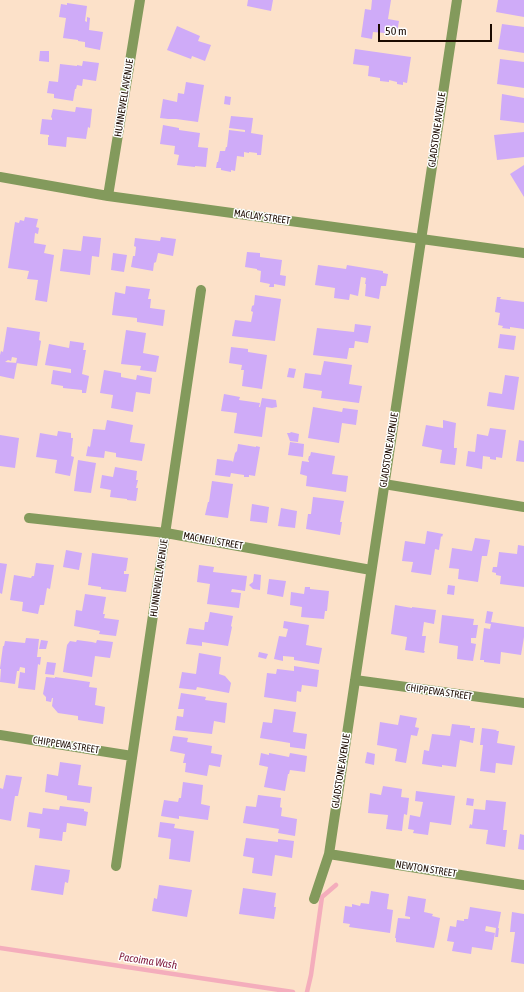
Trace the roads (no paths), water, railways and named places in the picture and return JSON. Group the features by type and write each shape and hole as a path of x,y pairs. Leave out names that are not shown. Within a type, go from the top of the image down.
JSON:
{"street":[{"name":"HUNNEWELL AVENUE","path":"108,196 140,0"},
{"name":"GLADSTONE AVENUE","path":"314,899 329,854 457,0"},
{"name":"MACLAY STREET","path":"0,177 108,196 524,253"},
{"name":"HUNNEWELL AVENUE","path":"116,866 201,290"},
{"path":"384,484 524,507"},
{"name":"MACNEIL STREET","path":"29,518 166,533 372,570"},
{"name":"CHIPPEWA STREET","path":"355,680 524,703"},
{"name":"CHIPPEWA STREET","path":"0,735 132,756"},
{"name":"NEWTON STREET","path":"329,854 524,885"}],"waterway":[{"path":"307,992 311,975 322,897 336,885"},
{"name":"Pacoima Wash","path":"0,948 293,992"}]}
